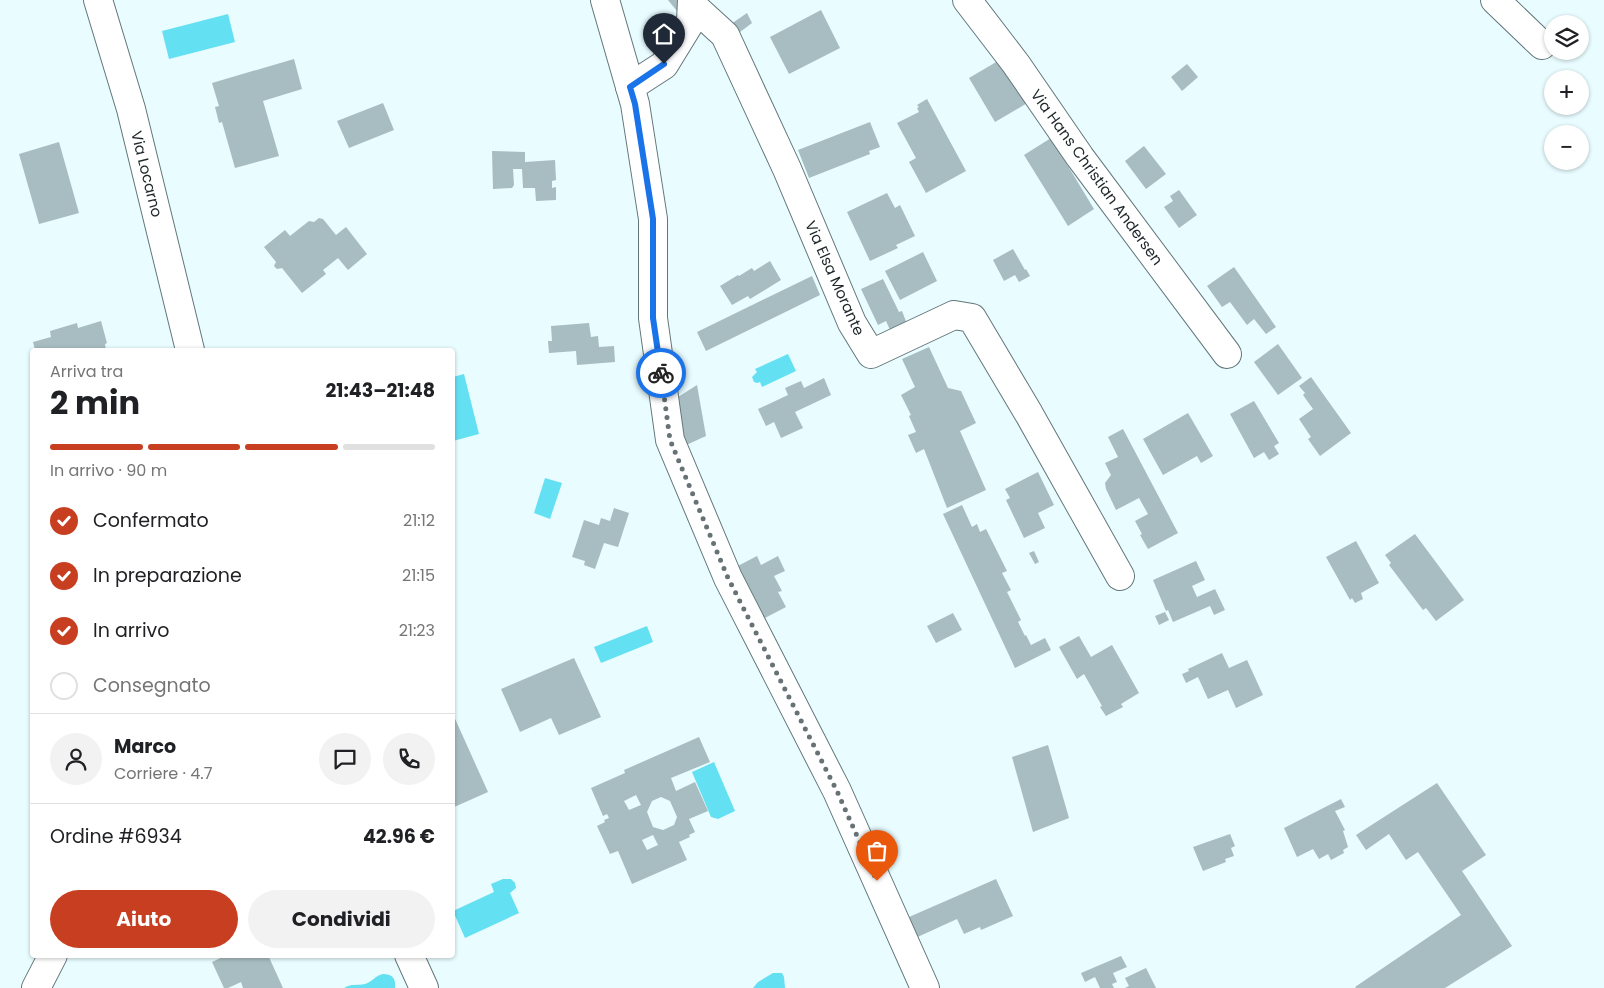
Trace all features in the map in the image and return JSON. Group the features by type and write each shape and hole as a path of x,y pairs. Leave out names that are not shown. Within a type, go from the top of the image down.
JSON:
{"street":[{"name":"Via Locarno","path":"98,0 131,109 190,348"},
{"path":"605,0 635,104 653,219 653,318 670,440 728,578 837,791 925,988"},
{"name":"Via Hans Christian Andersen","path":"967,0 1016,64 1080,157 1228,354"},
{"path":"1495,0 1542,44"},
{"path":"630,87 664,64 691,21 692,3"},
{"name":"Via Elsa Morante","path":"692,3 725,35 787,169 852,323 872,354 954,314 972,318 1029,414 1120,576"},
{"path":"36,988 52,958"},
{"path":"411,958 424,988"}],"water":[{"path":"228,14 235,42 169,59 162,31"},
{"path":"788,354 796,371 762,387 760,382 754,382 752,377 757,372 755,369"},
{"path":"464,374 479,434 455,440 455,376"},
{"path":"545,478 562,483 550,519 534,513"},
{"path":"647,626 653,642 601,663 594,647"},
{"path":"714,762 735,811 718,819 711,817 692,772"},
{"path":"503,879 511,879 515,883 516,888 510,893 519,913 465,938 455,916 455,910 494,892 491,884"},
{"path":"773,973 782,973 785,988 753,988 758,982"},
{"path":"383,974 393,978 395,988 344,988 365,984"}],"building":[{"path":"668,0 688,0 685,21"},
{"path":"821,10 840,48 789,74 770,37"},
{"path":"747,13 752,23 736,35 731,24"},
{"path":"1003,58 1029,102 995,122 969,78"},
{"path":"294,59 302,89 263,101 279,156 235,168 222,122 219,123 215,107 219,106 212,83"},
{"path":"1187,64 1198,77 1182,91 1171,77"},
{"path":"927,99 966,171 926,193 909,162 916,158 897,123 919,112 917,105"},
{"path":"383,103 394,130 349,148 337,121"},
{"path":"870,122 880,147 869,151 870,154 809,178 798,150"},
{"path":"1051,138 1094,209 1068,226 1024,155"},
{"path":"59,142 79,213 39,224 19,154"},
{"path":"1144,146 1166,174 1146,189 1125,161"},
{"path":"492,151 525,152 525,162 555,160 556,180 552,181 552,188 556,187 556,200 536,201 535,188 523,188 522,169 513,169 514,185 512,188 493,189"},
{"path":"1179,190 1197,215 1179,228 1164,207 1173,201 1170,196"},
{"path":"887,193 895,208 900,205 915,236 896,245 898,248 870,261 847,212"},
{"path":"319,218 323,219 336,235 346,227 367,254 348,270 338,258 323,270 326,274 302,293 282,268 277,269 274,266 276,262 264,247 285,230 290,236 309,221 314,222"},
{"path":"1013,249 1030,276 1019,282 1015,275 1004,281 993,260"},
{"path":"923,252 937,281 900,300 885,271"},
{"path":"770,261 781,280 750,299 748,296 732,305 720,286 752,268 754,271"},
{"path":"1234,267 1276,327 1266,334 1254,319 1247,325 1230,302 1222,307 1207,286"},
{"path":"812,276 820,295 706,351 697,332"},
{"path":"883,279 899,312 902,311 907,324 891,332 886,321 878,325 861,289"},
{"path":"101,321 107,343 105,344 106,348 34,348 33,342 51,337 50,331 77,323 78,328"},
{"path":"589,323 591,337 598,336 599,347 614,346 615,362 577,365 576,351 549,353 548,341 552,341 551,326"},
{"path":"1278,344 1302,378 1278,395 1254,362"},
{"path":"929,347 948,388 961,391 976,423 960,431 986,490 947,508 924,449 916,453 908,435 916,432 909,416 911,415 901,395 915,387 902,359"},
{"path":"1311,377 1351,433 1320,456 1308,439 1311,437 1299,419 1313,409 1299,386"},
{"path":"824,378 831,395 795,412 803,428 781,438 774,422 766,426 758,409 788,395 785,388 801,381 804,388"},
{"path":"697,385 706,436 684,446 675,399"},
{"path":"1254,401 1279,443 1274,446 1279,454 1269,460 1264,452 1254,458 1230,414"},
{"path":"1188,413 1213,456 1201,463 1197,456 1163,475 1143,439"},
{"path":"1123,429 1178,533 1148,549 1135,521 1148,514 1139,498 1116,510 1106,489 1105,483 1111,475 1105,463 1118,457 1108,437"},
{"path":"1038,472 1054,505 1038,513 1045,528 1024,538 1006,500 1010,498 1005,489"},
{"path":"962,505 972,527 977,524 980,532 986,529 1007,571 1002,573 1011,590 1007,592 1021,620 1018,622 1025,636 1031,645 1045,638 1051,650 1015,668 943,514"},
{"path":"614,508 629,513 618,547 604,543 595,569 584,565 585,561 572,557 584,520 599,525 601,518 610,521"},
{"path":"1415,534 1464,600 1436,621 1426,608 1423,610 1389,565 1391,563 1385,555"},
{"path":"1356,541 1379,583 1361,593 1363,599 1355,603 1352,598 1350,600 1326,557"},
{"path":"1034,551 1039,562 1035,564 1029,553"},
{"path":"757,556 761,565 778,556 785,571 774,576 782,591 778,592 786,607 763,619 734,568"},
{"path":"1196,561 1205,580 1192,586 1197,597 1215,589 1225,610 1214,615 1210,606 1173,622 1168,610 1166,611 1153,580"},
{"path":"1165,612 1169,620 1159,625 1155,616"},
{"path":"953,613 962,630 936,643 927,626"},
{"path":"1079,636 1091,657 1112,645 1139,693 1121,704 1123,707 1106,716 1084,674 1077,679 1059,647"},
{"path":"1222,653 1229,668 1247,660 1263,695 1236,708 1228,690 1208,699 1198,677 1186,683 1182,674 1189,671 1188,669"},
{"path":"574,658 601,717 559,735 551,718 520,732 501,689"},
{"path":"455,719 488,792 455,807"},
{"path":"699,737 710,762 671,778 676,791 695,782 708,811 689,819 695,832 689,835 690,837 679,842 687,860 632,884 618,851 610,854 597,826 609,818 607,814 603,816 591,788 625,773 624,770","holes":["636,795 641,805 629,810 624,801","661,797 670,801 677,817 674,825 663,830 653,827 647,812 652,801","653,835 658,845 647,850 642,840"]},
{"path":"1048,745 1069,818 1033,832 1012,757"},
{"path":"1437,783 1486,855 1462,871 1512,946 1445,988 1356,988 1461,915 1418,852 1406,860 1389,834 1366,850 1356,835"},
{"path":"1341,799 1345,807 1335,811 1345,830 1343,831 1348,847 1343,850 1344,853 1331,860 1328,854 1319,859 1313,849 1297,857 1284,828"},
{"path":"1230,834 1235,846 1231,848 1234,856 1225,859 1226,862 1203,871 1193,847"},
{"path":"996,879 1013,916 981,930 980,927 964,934 957,919 911,940 906,927 909,917"},
{"path":"1121,956 1127,967 1113,973 1117,982 1112,984 1114,988 1100,988 1095,977 1085,982 1081,973"},
{"path":"221,958 269,958 283,988 243,988 241,982 224,988 212,962"},
{"path":"1146,968 1156,988 1125,988 1129,986 1125,978"}],"way so far":[{"path":"661,373 670,440 728,578 837,791 877,881"}],"route":[{"path":"661,373 653,318 653,219 635,104 630,87 664,64"}]}
